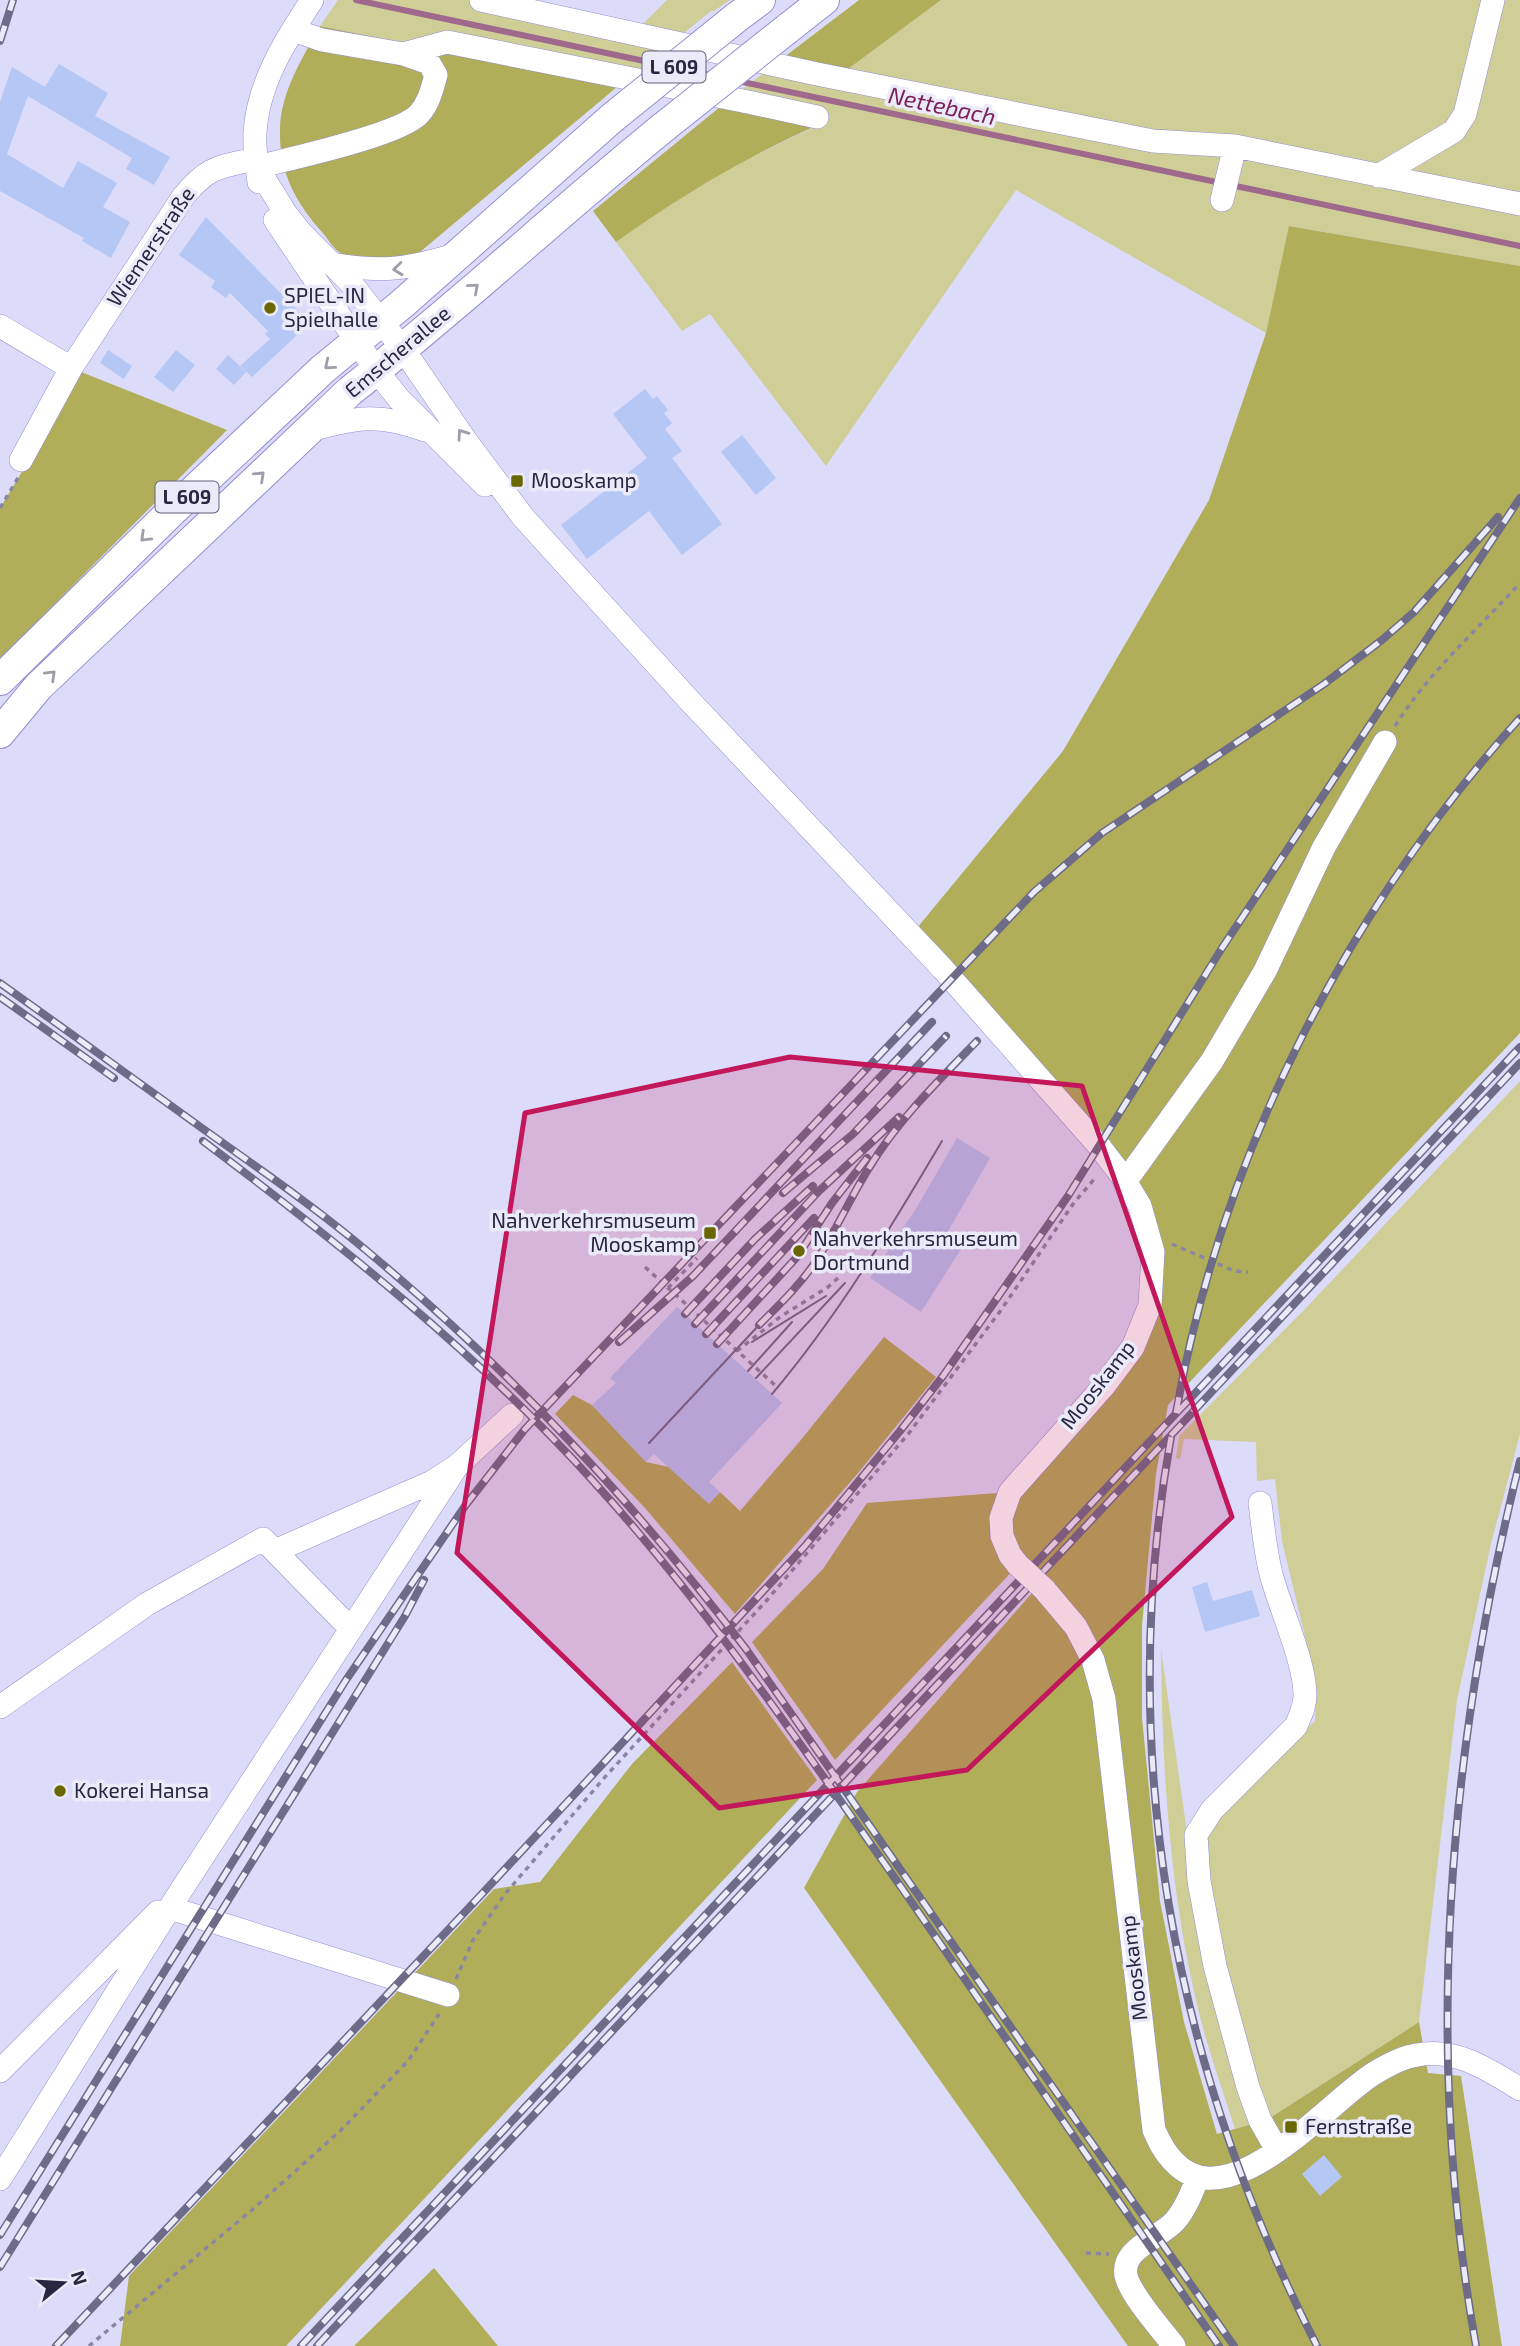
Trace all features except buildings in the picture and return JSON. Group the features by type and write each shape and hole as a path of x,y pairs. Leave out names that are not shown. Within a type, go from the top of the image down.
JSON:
{"main road":[{"name":"Emscherallee","path":"0,733 38,687 376,370 589,188 824,0"},
{"name":"Emscherallee","path":"0,680 162,521 323,369 461,253 612,118 748,8"}],"street":[{"name":"Mooskamp","path":"312,0 294,27 264,86 257,110 256,163 259,186 277,223 376,370 431,433 493,493 517,509"},
{"path":"481,0 817,74 1153,141 1234,146 1520,204"},
{"path":"1378,176 1454,131 1465,114 1493,0"},
{"path":"294,27 321,40 403,54 447,42 817,117"},
{"name":"Wiemerstraße","path":"21,460 71,368 183,197 199,177 220,167 256,163 354,141 391,130 417,117 428,101 436,75 429,63 403,54"},
{"path":"1222,200 1234,146"},
{"name":"Mooskamp","path":"256,163 286,214 382,321 517,509 652,659 943,970 1099,1146 1140,1206 1153,1252 1150,1305 1133,1347 1102,1387 1031,1466 1007,1499 1001,1518 1002,1536 1010,1555 1018,1565 1044,1589 1076,1627 1093,1660 1104,1699 1154,2130 1163,2149 1174,2163 1198,2177"},
{"path":"332,264 387,270 412,267 461,253"},
{"path":"0,326 71,368"},
{"path":"309,430 359,418 383,418 402,421 431,433"},
{"path":"1125,1182 1212,1061 1265,971 1324,847 1385,742"},
{"path":"275,1551 432,1482 457,1466 512,1415"},
{"path":"0,2179 174,1901 457,1466"},
{"path":"1260,1503 1264,1544 1271,1574 1302,1676 1305,1694 1303,1710 1296,1726 1212,1810 1196,1835 1199,1881 1215,1966 1248,2087 1260,2120 1277,2150"},
{"path":"0,1707 147,1604 263,1539 351,1629"},
{"path":"174,1901 448,1995"},
{"path":"0,2071 141,1927 174,1901"},
{"path":"1174,2346 1131,2288 1125,2272 1127,2261 1133,2252 1176,2220 1198,2177 1218,2179 1235,2175 1267,2159 1373,2074 1406,2057 1418,2054 1447,2054 1470,2061 1520,2089"}],"path":[{"path":"0,508 23,470 21,460"},
{"path":"1385,742 1411,700 1427,681 1520,583"},
{"path":"89,2346 252,2210 340,2132 408,2061 434,2022 473,1940 505,1894 614,1767 767,1601 909,1433 1001,1310 1073,1203 1112,1163"},
{"path":"1148,1233 1234,1271 1248,1272"},
{"path":"668,1288 697,1258"},
{"path":"645,1267 777,1387"},
{"path":"737,1350 838,1278"},
{"path":"685,1314 694,1312"},
{"path":"1086,2253 1102,2254"}],"highlighted area":[{"path":"790,1057 1082,1086 1232,1517 967,1770 719,1808 457,1553 525,1113"}],"shaded area":[{"path":"338,0 520,0 638,29 667,0 730,0 711,11 617,87 320,26"},
{"path":"859,0 941,0 840,75 779,61"},
{"path":"941,0 1520,0 1520,266 1290,226 1266,333 1016,190 826,466 710,314 682,331 616,242 712,179 815,127 726,102 779,61 840,75"},
{"path":"320,26 617,87 420,252 390,262 358,261 336,250 312,220 290,185 282,159 280,130 284,102"},
{"path":"726,102 816,126 713,179 616,242 593,211"},
{"path":"1289,226 1520,266 1520,1033 1168,1405 1156,1474 1142,1626 1142,1718 1160,1901 1184,2022 1217,2134 1267,2120 1419,2022 1428,2073 1461,2076 1502,2346 1128,2346 804,1888 857,1792 1032,1593 1018,1565 835,1760 752,1642 823,1569 867,1503 1010,1492 1103,1387 1150,1305 1147,1204 917,928 1063,751 1209,500 1266,333"},
{"path":"71,368 227,430 0,659 0,508 23,470"},
{"path":"1520,1081 1520,1434 1491,1544 1457,1700 1419,2022 1267,2120 1239,2037 1201,1840 1232,1796 1315,1721 1316,1682 1282,1541 1275,1479 1257,1481 1256,1442 1184,1439 1180,1459 1176,1458 1179,1436 1306,1308"},
{"path":"884,1337 936,1377 859,1472 735,1614 645,1508 555,1414 573,1395 592,1405 646,1462 669,1467 709,1503 720,1492 740,1511"},
{"path":"1161,1649 1199,1918 1256,2123 1235,2129 1199,2013 1179,1910 1165,1780"},
{"path":"732,1662 817,1780 286,2346 120,2346 129,2276 494,1889 540,1882 632,1764"},
{"path":"434,2268 498,2346 354,2346"}],"waterway":[{"name":"Nettebach","path":"356,0 663,65"},
{"name":"Nettebach","path":"687,70 714,76"},
{"name":"Nettebach","path":"738,81 1221,183"},
{"name":"Nettebach","path":"1231,185 1520,246"}],"tram line":[{"path":"772,1394 841,1303 942,1141"},
{"path":"756,1378 845,1283"},
{"path":"752,1342 826,1296"},
{"path":"748,1371 792,1322"},
{"path":"649,1443 759,1325"}],"railway":[{"path":"0,41 13,0"},
{"path":"56,2346 805,1546 900,1431 943,1376 1068,1196 1222,948 1520,498"},
{"path":"0,2235 346,1680 465,1506 525,1429 1034,892 1102,833 1324,684 1382,640 1414,612 1498,517"},
{"path":"1176,1413 1197,1317 1224,1223 1259,1131 1300,1042 1347,955 1399,872 1457,793 1520,718"},
{"path":"0,983 288,1190 367,1251 471,1343 568,1439 614,1489 746,1649 1234,2346"},
{"path":"0,997 114,1078"},
{"path":"619,1342 693,1276 932,1022"},
{"path":"783,1193 853,1134 946,1036"},
{"path":"759,1325 796,1287 816,1261 862,1179 893,1133 977,1041"},
{"path":"301,2346 1520,1047"},
{"path":"317,2346 1520,1063"},
{"path":"695,1324 819,1191 899,1117"},
{"path":"203,1141 356,1260 455,1344 548,1434 635,1529 715,1628 791,1731 1219,2346"},
{"path":"717,1344 797,1257 832,1203 867,1158"},
{"path":"685,1314 755,1239 813,1186"},
{"path":"706,1334 814,1218"},
{"path":"1171,1437 1155,1555 1150,1672 1154,1788 1169,1904 1192,2017 1225,2129 1267,2239 1317,2346"},
{"path":"1476,2346 1460,2235 1450,2124 1448,2013 1451,1901 1460,1790 1475,1680 1495,1570 1520,1461"},
{"path":"0,2267 405,1616 424,1580"}],"place":[{"name":"SPIEL-IN Spielhalle","path":"270,308"},
{"name":"Mooskamp","path":"517,481"},
{"name":"Nahverkehrsmuseum Mooskamp","path":"710,1233"},
{"name":"Nahverkehrsmuseum Dortmund","path":"799,1251"},
{"name":"Kokerei Hansa","path":"60,1791"},
{"name":"Fernstraße","path":"1291,2127"}]}
